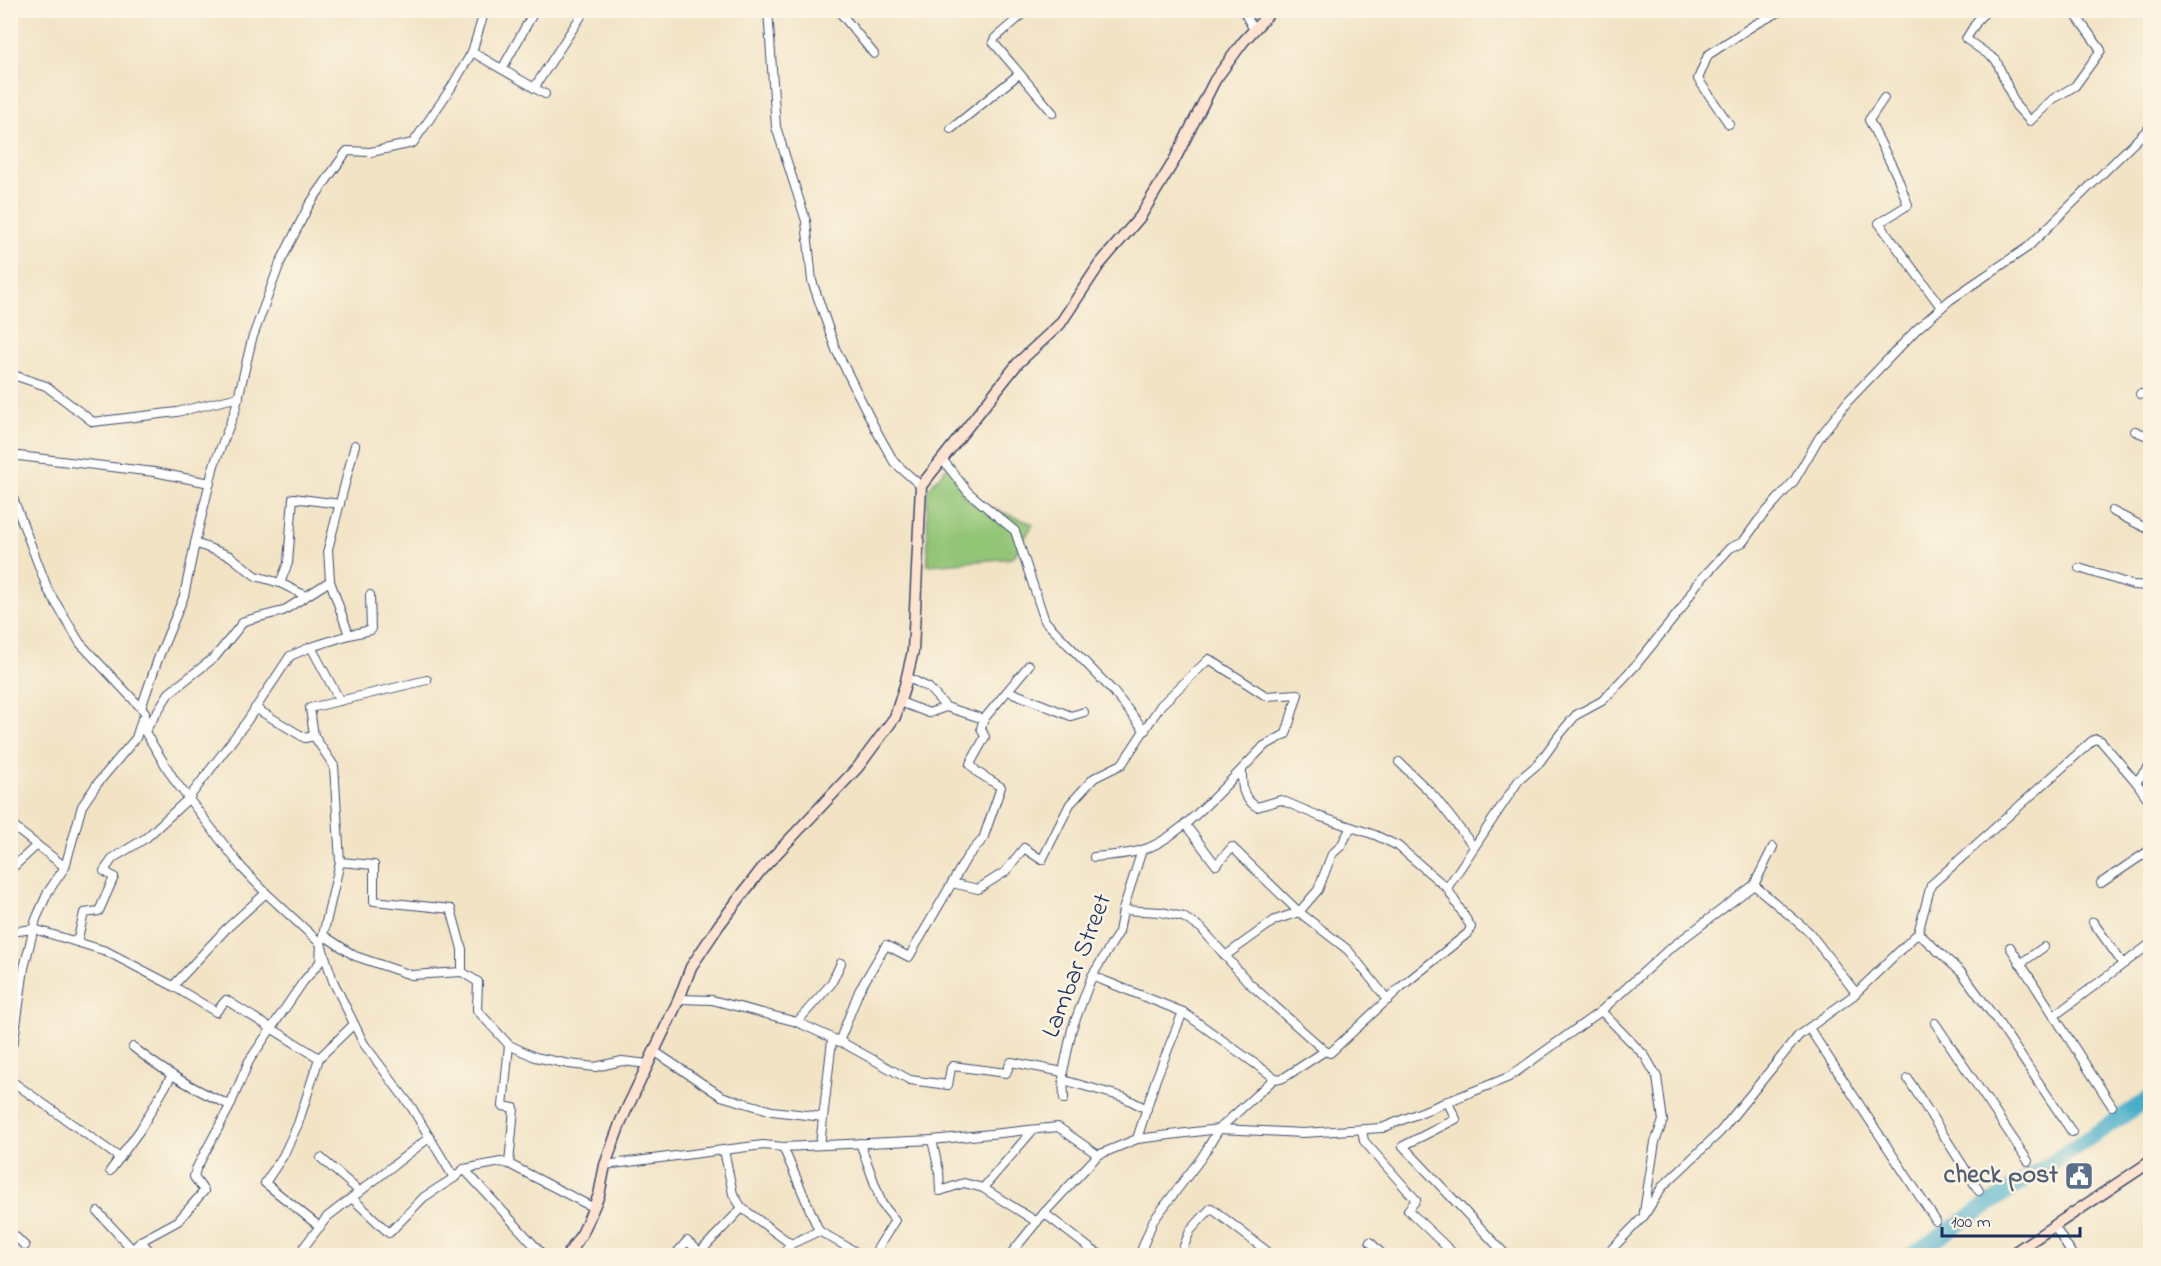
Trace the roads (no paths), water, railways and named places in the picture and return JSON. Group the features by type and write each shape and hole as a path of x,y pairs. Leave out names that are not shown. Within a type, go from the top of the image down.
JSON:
{"street":[{"path":"10,1049 24,968 34,929 48,892 65,867 82,806 97,784 136,738 158,659 184,596 214,465 235,411 252,339 276,274 309,205 347,152 371,152 413,143 451,88 472,52 485,10"},
{"path":"502,69 535,10"},
{"path":"534,88 585,10"},
{"path":"768,10 776,127 806,221 812,281 836,350 876,430 894,462 921,486"},
{"path":"838,10 874,54"},
{"path":"1028,10 993,42 1053,113"},
{"path":"1243,10 1254,30"},
{"path":"567,1256 584,1232 599,1195 605,1165 621,1120 680,999 691,967 760,871 858,767 895,717 913,651 921,486 1018,363 1060,324 1099,265 1140,217 1174,161 1215,80 1272,10"},
{"path":"1729,124 1698,79 1708,55 1754,25 1784,10"},
{"path":"1988,10 1978,18 1966,39 1996,60 2016,106 2030,121 2053,99 2075,86 2101,50 2072,10"},
{"path":"472,52 545,94"},
{"path":"951,129 1019,74"},
{"path":"1884,98 1869,120 1898,176 1908,205 1878,223 1941,307"},
{"path":"1447,888 1519,780 1539,763 1576,716 1602,701 1635,666 1682,608 1696,585 1730,548 1743,542 1758,520 1794,481 1819,438 1848,401 1941,307 2028,247 2151,127"},
{"path":"10,374 46,386 93,422 177,412 238,397"},
{"path":"2140,394 2151,396"},
{"path":"2135,431 2151,437"},
{"path":"349,635 330,581 328,549 355,445"},
{"path":"10,455 154,472 210,483"},
{"path":"942,459 968,492 1015,531 1045,621 1099,676 1145,731"},
{"path":"10,490 48,590 80,643 143,710 145,732 188,799 266,893 321,944 333,981 364,1044 412,1108 454,1178"},
{"path":"280,583 288,563 293,498 340,504"},
{"path":"2112,511 2151,530"},
{"path":"195,543 230,556 256,576 280,583 306,596"},
{"path":"2079,568 2133,585 2151,586"},
{"path":"145,732 169,693 215,657 244,621 283,611 330,581"},
{"path":"77,942 84,913 99,911 114,877 104,871 113,858 146,838 188,799 290,656 311,647 371,630 370,595"},
{"path":"311,647 340,700"},
{"path":"952,883 978,889 1005,872 1024,848 1042,860 1070,804 1094,778 1122,764 1161,705 1209,659 1266,696 1298,694 1286,734 1264,746 1185,824 1153,846 1142,850 1094,857"},
{"path":"820,1145 835,1041 859,991 886,945 909,957 967,857 984,839 1001,787 977,772 970,764 985,737 981,728 984,719 1029,665"},
{"path":"907,677 929,688 946,707 984,719"},
{"path":"98,1212 130,1252 141,1241 178,1221 204,1191 194,1177 196,1168 230,1105 249,1061 320,962 321,944 340,862 334,766 314,736 310,708 427,680"},
{"path":"1008,691 1071,716 1084,712"},
{"path":"900,702 929,712 946,707"},
{"path":"255,708 305,738 314,736"},
{"path":"1607,1255 1644,1216 1662,1187 1720,1132 1799,1035 1856,993 1918,933 1931,885 2092,741 2096,739 2101,741 2151,802"},
{"path":"1400,762 1434,796 1474,848"},
{"path":"2136,782 2151,765"},
{"path":"1123,910 1161,912 1183,917 1201,928 1249,983 1330,1053 1388,1000 1468,933 1471,927 1447,888 1398,846 1375,835 1321,817 1281,800 1257,807 1241,791 1242,769"},
{"path":"10,824 65,867"},
{"path":"1185,824 1216,865 1232,847 1299,912 1348,950 1388,1000"},
{"path":"1225,956 1275,920 1299,912 1317,890 1332,854 1341,846 1351,827"},
{"path":"10,870 37,845"},
{"path":"1009,1256 1036,1222 1098,1155 1137,1139 1219,1129 1303,1133 1382,1128 1509,1077 1601,1011 1668,950 1754,885 1773,847"},
{"name":"Lambar Street","path":"1064,1099 1063,1076 1072,1029 1092,976 1119,932 1123,910 1142,850"},
{"path":"2101,883 2151,850"},
{"path":"340,862 374,865 374,901 451,909 462,949 462,972"},
{"path":"1754,885 1809,932 1856,993"},
{"path":"173,986 226,929 266,893"},
{"path":"2093,921 2123,964"},
{"path":"10,932 34,929 106,951 173,986 216,1012 226,1000 319,1058"},
{"path":"1918,933 1962,974 1998,1022 2072,1132"},
{"path":"323,935 355,956 411,975 462,972 478,982 477,1010 509,1045 535,1057 568,1064 596,1066 622,1062 648,1064"},
{"path":"2054,1016 2151,944"},
{"path":"2020,964 2044,947"},
{"path":"2010,948 2112,1106"},
{"path":"796,1022 831,984 841,963"},
{"path":"1092,976 1183,1012 1275,1078 1285,1077 1325,1051"},
{"path":"680,999 712,1000 796,1022 913,1082 948,1085 953,1066 1005,1073 1011,1062 1063,1076 1123,1097 1146,1109"},
{"path":"1601,1011 1645,1056 1656,1077 1663,1121 1655,1142 1644,1216"},
{"path":"1137,1139 1183,1012"},
{"path":"1935,1023 2028,1161"},
{"path":"320,1227 265,1183 283,1156 298,1124 319,1058 354,1024"},
{"path":"1809,1029 1936,1221"},
{"path":"509,1045 503,1106 514,1108 509,1164"},
{"path":"133,1047 154,1064 196,1091 230,1105"},
{"path":"654,1051 721,1096 772,1111 823,1117"},
{"path":"111,1171 140,1130 172,1075"},
{"path":"1139,1256 1153,1221 1202,1157 1219,1129 1275,1078"},
{"path":"1908,1079 1979,1191"},
{"path":"10,1080 120,1158"},
{"path":"1447,1101 1456,1119 1403,1146 1507,1256"},
{"path":"605,1165 763,1145 783,1147 932,1140 1058,1127 1098,1155"},
{"path":"1362,1129 1364,1141 1416,1200 1408,1210 1456,1256"},
{"path":"983,1188 1033,1130"},
{"path":"297,1256 327,1217 430,1137"},
{"path":"932,1140 939,1171 940,1191 964,1183 983,1188 1036,1222"},
{"path":"860,1143 882,1204 895,1220 873,1256"},
{"path":"783,1147 819,1231 863,1256"},
{"path":"724,1150 733,1194 742,1208 791,1244"},
{"path":"321,1158 360,1192"},
{"path":"352,1198 389,1233 424,1197 464,1169 501,1162 594,1208"},
{"path":"2009,1256 2149,1166"},
{"path":"464,1169 544,1256"},
{"path":"674,1256 687,1241 700,1252 742,1208"},
{"path":"1180,1256 1190,1231 1211,1208 1273,1256"},
{"path":"1044,1213 1091,1253 1103,1256"},
{"path":"2055,1227 2073,1256"},
{"path":"10,1231 25,1246"},
{"path":"782,1256 791,1244 819,1231"},
{"path":"141,1241 154,1256"},
{"path":"1370,1242 1384,1256"}],"waterway":[{"path":"1910,1256 2150,1098"}],"place":[{"name":"check post","path":"2079,1176"}]}
